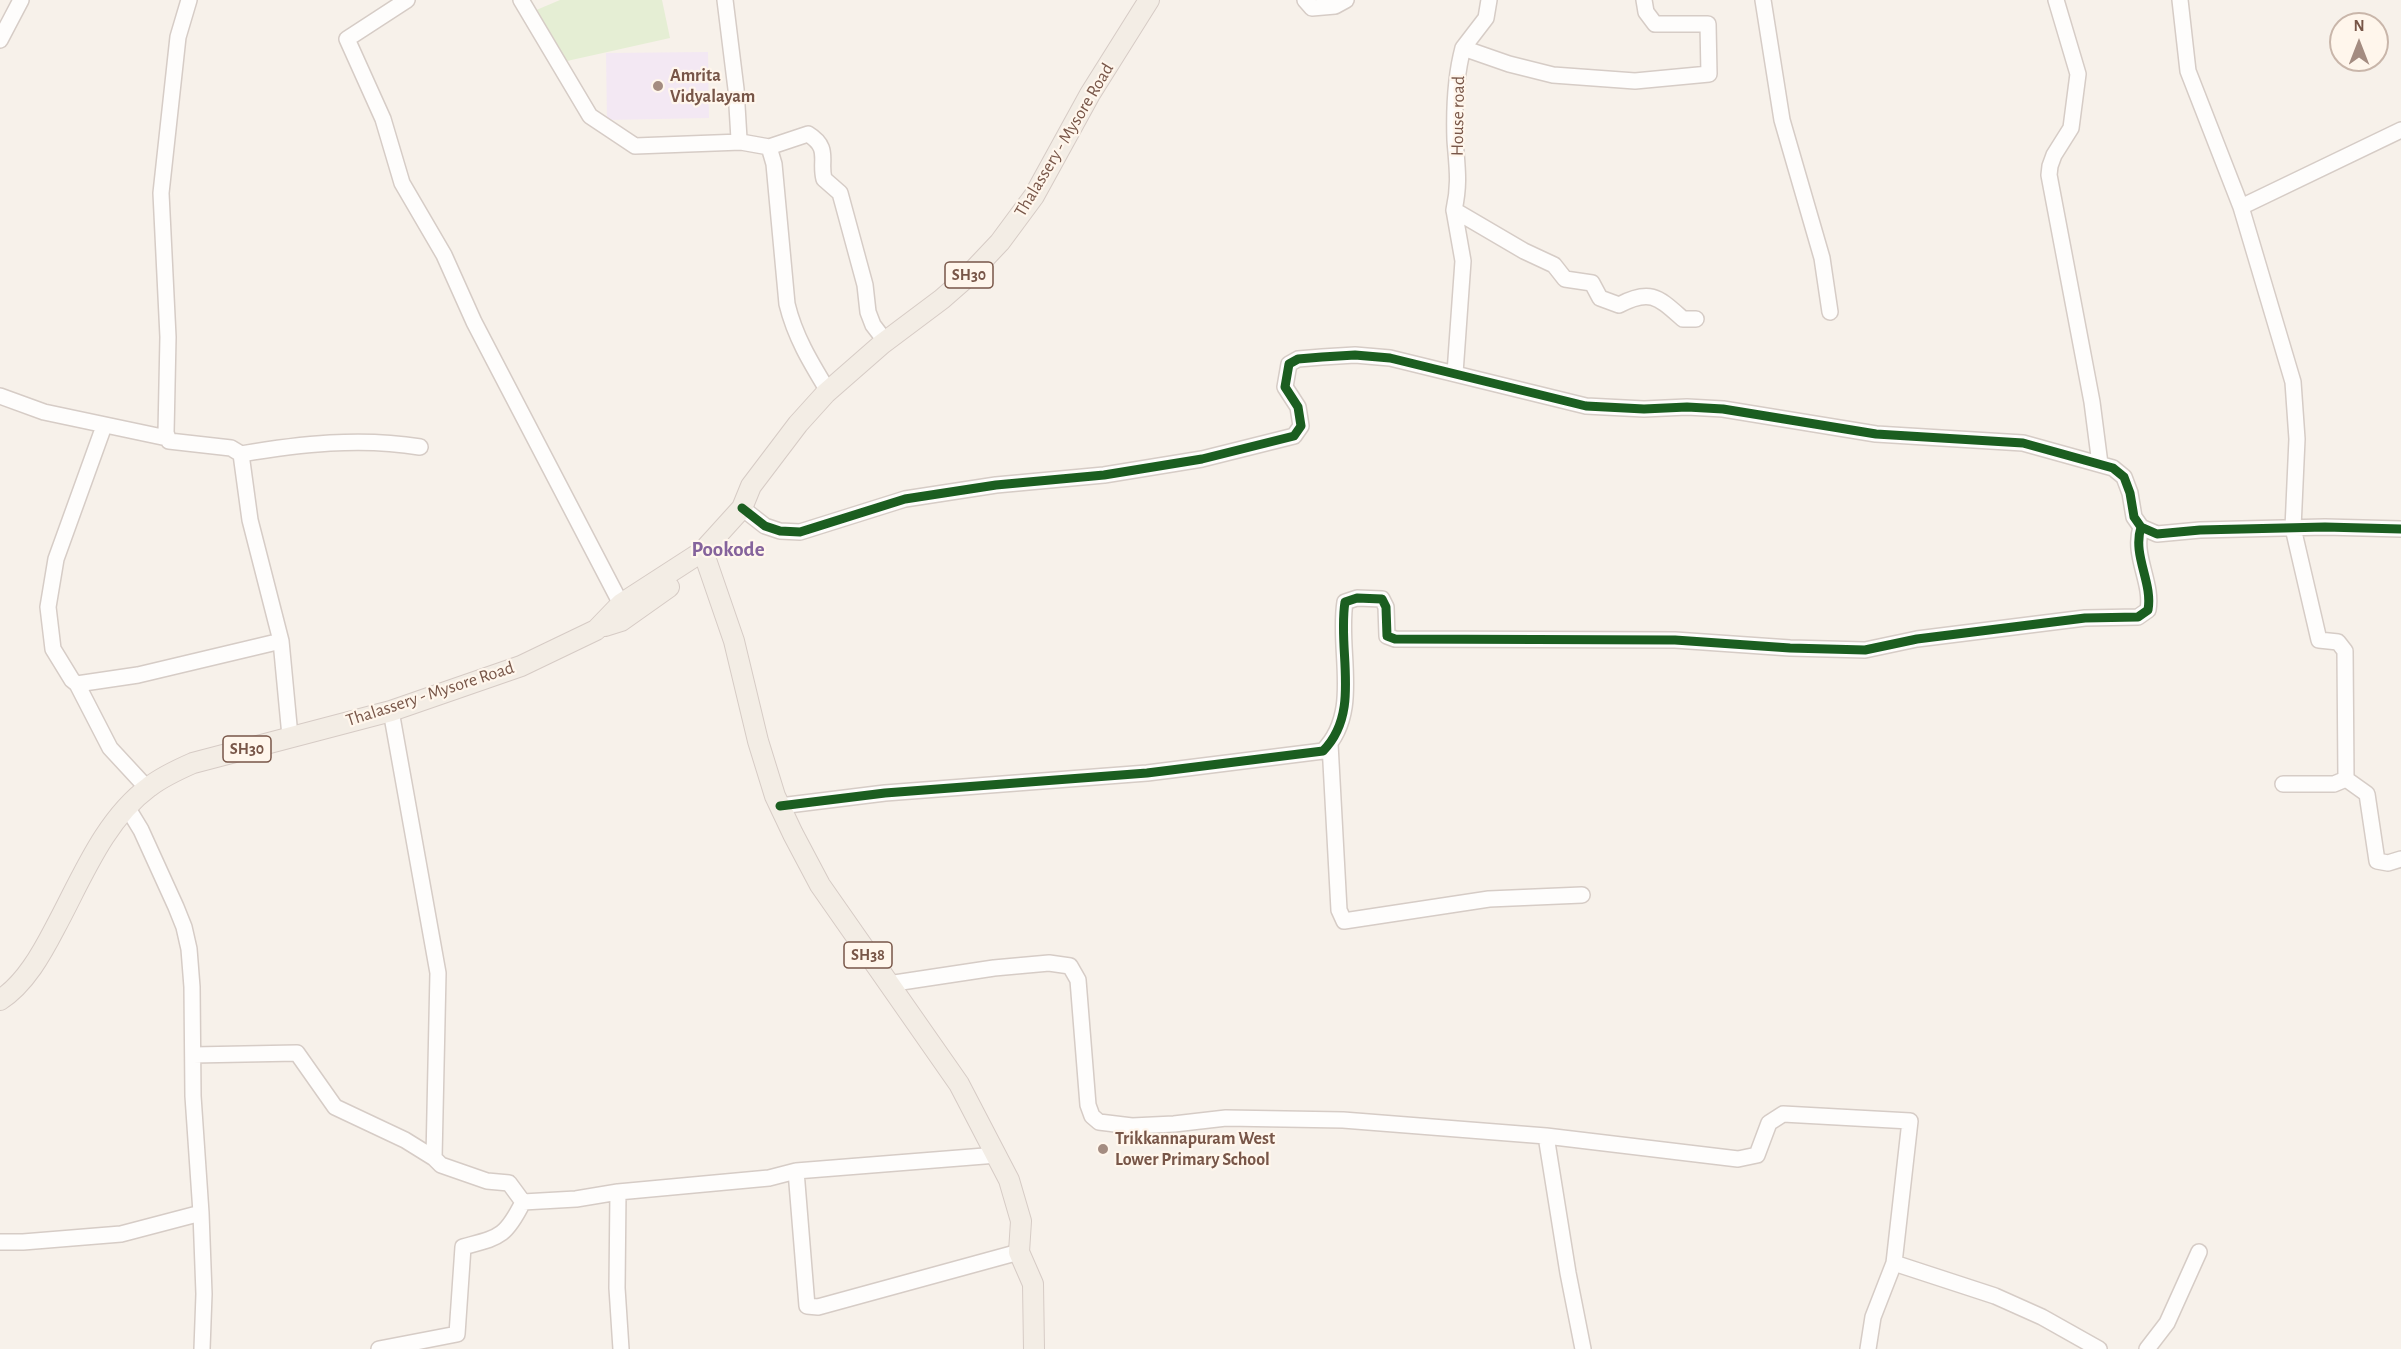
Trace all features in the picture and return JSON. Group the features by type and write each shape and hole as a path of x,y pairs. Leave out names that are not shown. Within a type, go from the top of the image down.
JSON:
{"main road":[{"name":"Thalassery - Mysore Road","path":"0,1000 10,994 42,953 102,840 127,807 147,788 168,774 193,763 392,711 521,666 596,630 621,604 703,551 742,508 757,479 798,424 828,392 966,278 1000,242 1034,196 1090,94 1149,0"},
{"path":"742,508 758,494 836,398 878,361 970,288 1018,239 1044,200 1122,62 1162,0"},
{"path":"596,630 621,621 658,596 694,568 703,551"},
{"name":"SH38","path":"703,551 734,641 758,741 780,806 819,885 959,1084 1008,1180 1021,1221 1019,1252 1033,1284 1034,1349"}],"street":[{"path":"0,40 21,0"},
{"path":"167,438 168,337 161,193 178,37 189,0"},
{"path":"407,0 347,39 383,119 402,183 444,255 474,322 621,604"},
{"path":"725,0 736,89 738,134 741,141"},
{"path":"1305,0 1312,8 1335,6 1346,0"},
{"path":"1463,48 1486,18 1489,0"},
{"name":"House road","path":"1455,373 1462,261 1455,210 1459,188 1455,106 1456,78 1463,48 1509,64 1554,75 1635,81 1665,76 1709,74 1708,24 1655,24 1646,12 1644,0"},
{"path":"1763,0 1782,120 1822,258 1830,312"},
{"path":"2056,0 2078,74 2071,128 2054,155 2049,166 2049,175 2092,402 2100,464"},
{"path":"2180,0 2188,71 2241,207 2293,382 2297,439 2293,528 2319,640 2338,642 2345,651 2346,779"},
{"path":"527,2 590,116 635,146 741,141 769,147 808,134 819,146 824,156 822,173 824,179 840,193 865,285 868,312 873,325 886,342"},
{"path":"2241,207 2401,130"},
{"path":"769,147 774,164 787,304 804,352 828,392"},
{"path":"1455,210 1554,265 1565,279 1592,283 1600,298 1619,305 1635,297 1658,297 1683,319 1696,319"},
{"path":"742,508 765,526 780,531 801,532 905,499 996,485 1104,475 1191,461 1294,436 1301,426 1298,407 1285,387 1289,364 1298,359 1355,355 1390,358 1587,406 1644,410 1687,406 1723,409 1876,434 2023,443 2113,468 2124,477 2130,493 2134,517 2141,527 2157,534 2200,530 2293,528 2401,529"},
{"path":"0,396 44,412 167,438 169,441 231,448 241,453 343,441 396,443 420,447"},
{"path":"104,426 56,559 48,607 53,649 72,680 77,684 110,748 147,788"},
{"path":"241,453 250,520 281,641 290,736"},
{"path":"780,806 885,793 1147,773 1323,752 1330,744 1343,719 1346,681 1343,614 1345,602 1357,598 1382,600 1386,607 1387,636 1395,639 1675,640 1790,648 1865,650 1917,639 2074,620 2138,617 2148,610 2150,601 2139,559 2137,538 2141,527"},
{"path":"77,684 138,675 281,641"},
{"path":"392,711 438,973 435,1158"},
{"path":"1330,744 1339,910 1344,921 1489,899 1582,895"},
{"path":"2283,784 2334,783 2346,779"},
{"path":"2346,779 2367,794 2377,861 2388,863 2401,859"},
{"path":"127,807 141,830 184,927 189,949 192,987 193,1096 204,1294 202,1349"},
{"path":"888,984 1004,967 1048,963 1070,966 1078,980 1088,1105 1092,1116 1099,1122 1132,1126 1226,1118 1343,1120 1546,1136 1738,1159 1757,1155 1769,1123 1783,1114 1910,1121 1894,1263 1873,1317 1868,1349"},
{"path":"193,1055 297,1053 335,1107 405,1140 452,1170 487,1180 508,1183 523,1202"},
{"path":"1546,1136 1583,1349"},
{"path":"523,1202 576,1199 618,1192 769,1178 796,1171 996,1155"},
{"path":"796,1171 807,1306 818,1307 1019,1252"},
{"path":"618,1192 617,1288 621,1349"},
{"path":"379,1349 458,1334 463,1247 495,1238 511,1225 523,1202"},
{"path":"0,1242 121,1233 201,1214"},
{"path":"2146,1349 2167,1323 2199,1252"},
{"path":"1894,1263 1995,1296 2042,1317 2098,1349"}],"shaded area":[{"name":"Amrita Vidyalayam","path":"708,52 709,118 607,120 606,53"}],"green space":[{"path":"560,0 662,0 670,38 567,61 534,11"}],"cycle path":[{"path":"742,508 765,526 780,531 800,532 905,499 996,485 1104,475 1202,459 1294,436 1301,426 1298,407 1285,387 1289,364 1298,359 1355,355 1390,358 1586,406 1723,409 1876,434 2023,443 2113,468 2124,477 2130,493 2134,517 2141,527 2157,534 2200,530 2325,527 2401,529"},
{"path":"780,806 885,793 1147,773 1323,751 1335,735 1342,718 1346,680 1343,621 1345,602 1357,598 1382,599 1386,607 1387,636 1395,639 1675,640 1790,648 1865,650 1917,639 2085,618 2138,617 2148,610 2149,600 2139,548 2141,527"}],"place":[{"name":"Amrita Vidyalayam","path":"658,86"},
{"name":"Trikkannapuram West Lower Primary School","path":"1103,1149"}],"district":[{"name":"Pookode","path":"728,550"}]}
